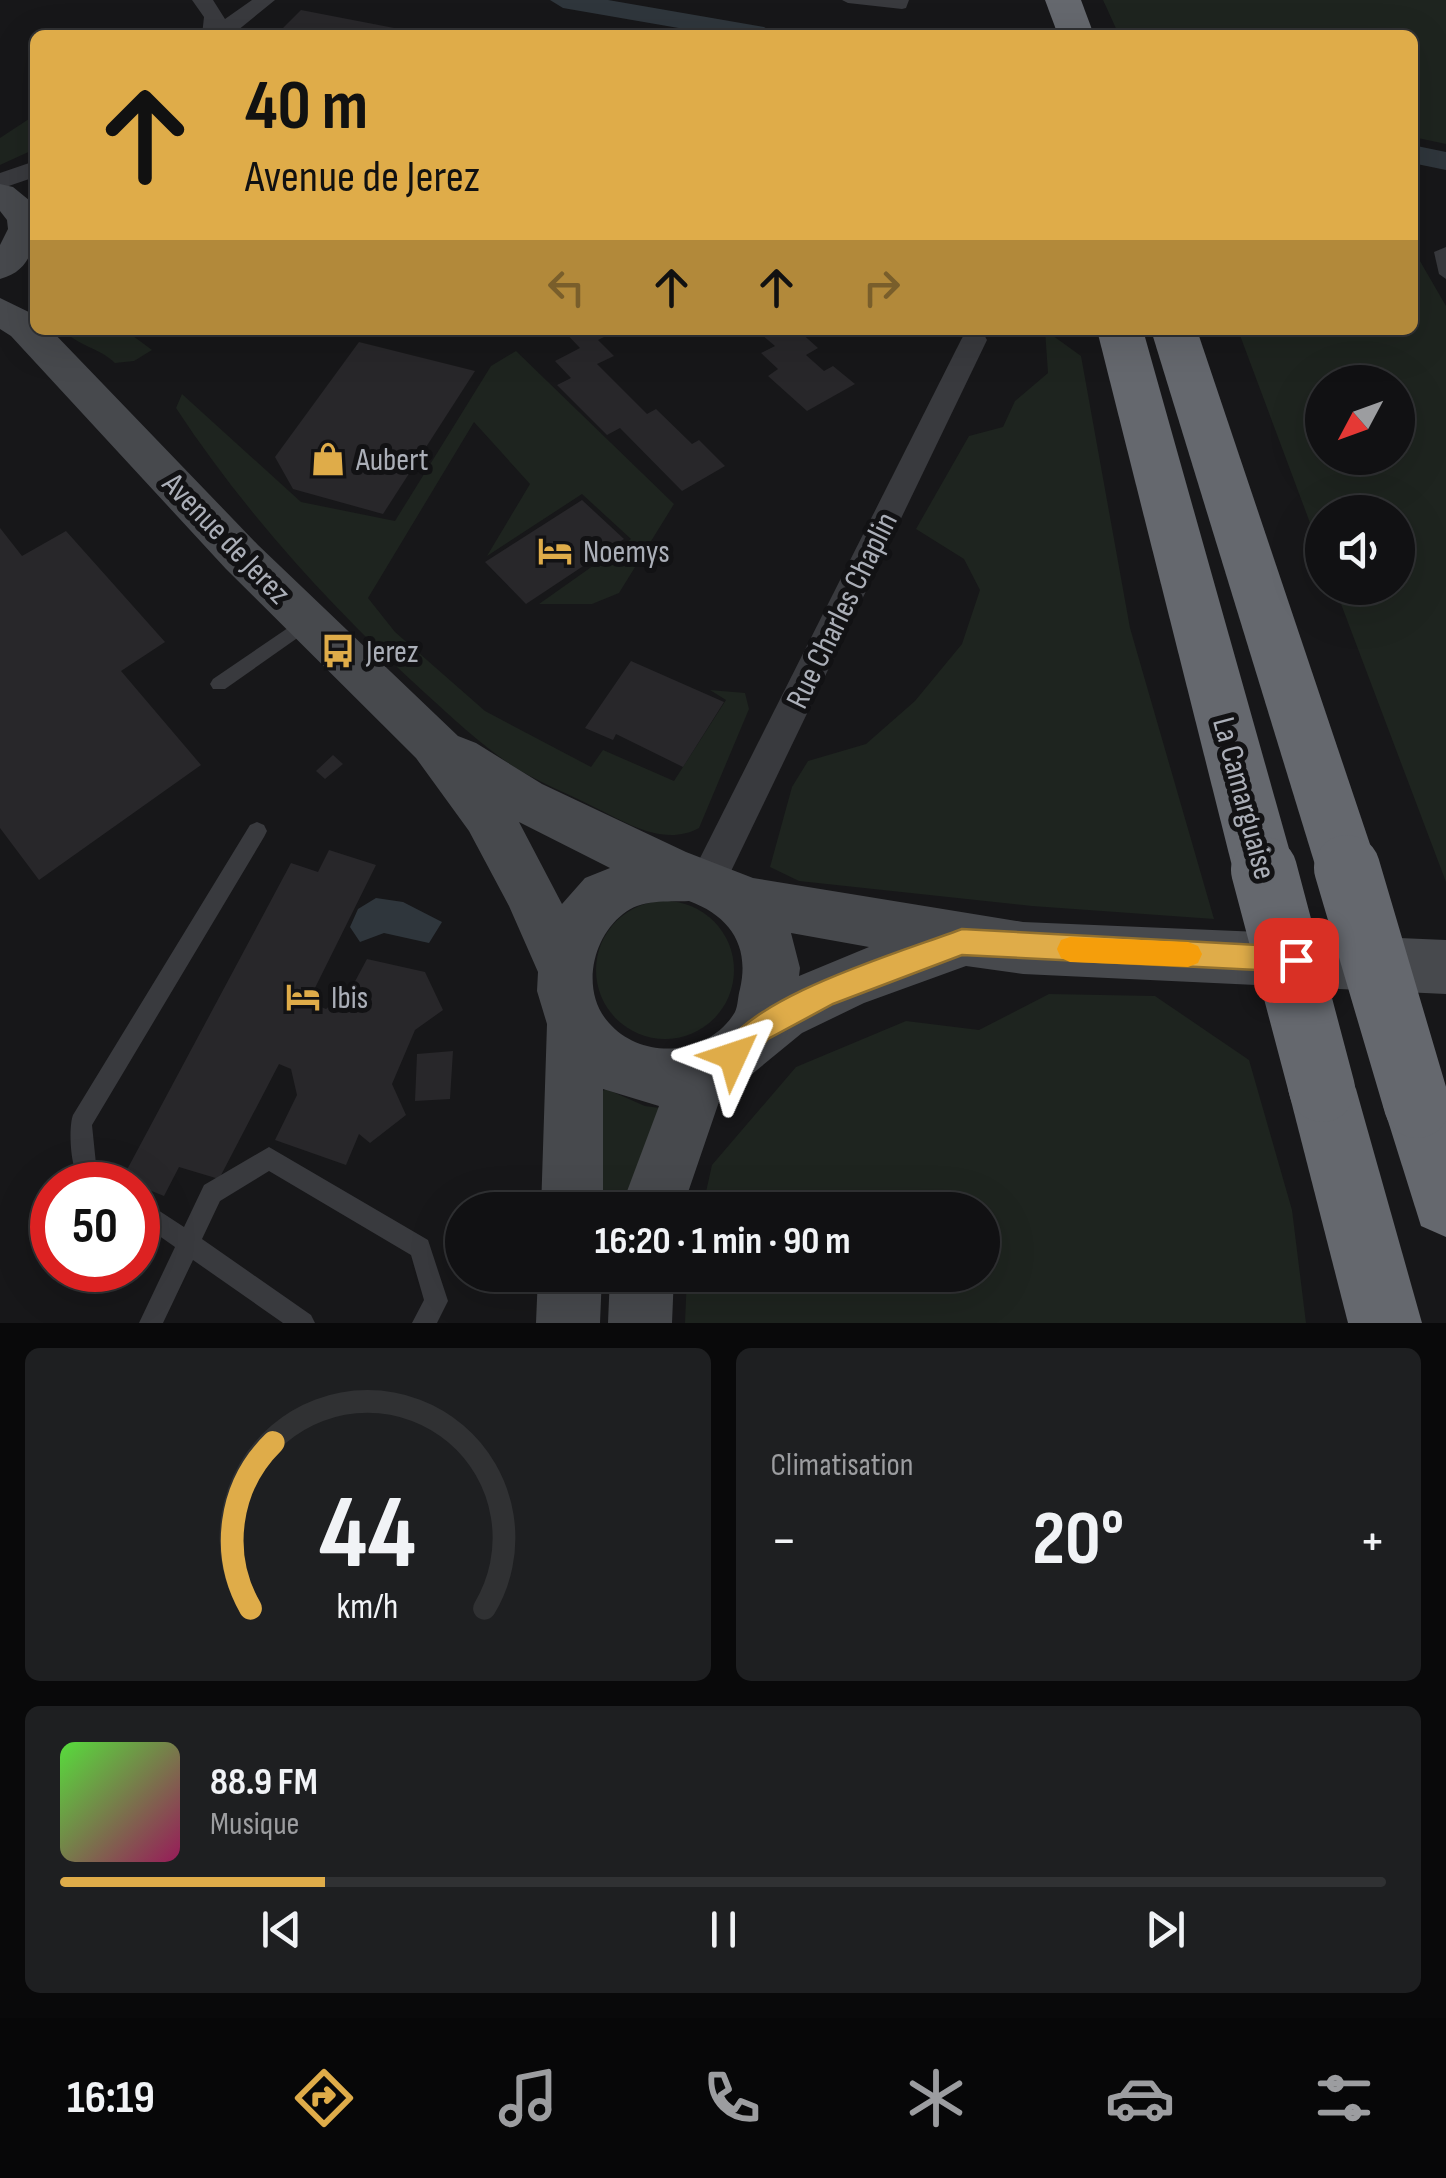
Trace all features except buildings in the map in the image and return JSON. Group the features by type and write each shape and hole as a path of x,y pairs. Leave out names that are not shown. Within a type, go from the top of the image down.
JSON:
{"highway":[{"path":"1063,0 1074,30"},
{"name":"La Camarguaise","path":"1121,335 1386,1323"},
{"path":"1176,335 1431,1133 1446,1201"},
{"path":"1322,1089 1323,1220 1345,1323"}],"main road":[{"path":"0,267 17,251 26,234 26,218 13,190"},
{"name":"Avenue de Jerez","path":"0,267 13,319 308,622 434,743 487,815 528,889 564,968"},
{"name":"Avenue de Jerez","path":"434,743 524,800 709,885"},
{"path":"709,885 764,930 774,962 772,997 758,1029 733,1056 700,1073 663,1078 627,1071 596,1052 575,1024 565,997 564,968 572,938 589,910 613,890 642,878 709,885 788,906 962,942 1446,967"},
{"path":"758,1029 825,994 962,942"},
{"path":"572,1192 575,1024"},
{"path":"657,1192 700,1073"},
{"path":"568,1323 569,1292"},
{"path":"640,1323 641,1292"}],"street":[{"path":"202,0 215,16 215,30"},
{"path":"222,30 265,0"},
{"name":"Rue Charles Chaplin","path":"709,885 968,335"}],"lane":[{"path":"848,0 902,6 903,0"},
{"path":"1446,251 1441,252 1446,274"},
{"path":"220,684 308,622"},
{"path":"83,1162 81,1123 257,831"},
{"path":"150,1323 212,1193 269,1158 420,1248 436,1302 424,1323"},
{"path":"160,1224 302,1323"}],"shaded area":[{"path":"1103,0 1446,0 1446,144 1418,138 1418,30 1117,30"},
{"path":"30,118 30,151 0,165 0,138"},
{"path":"1418,258 1446,306 1446,882 1341,605 1415,605 1415,495 1305,495 1305,509 1240,335 1418,335"},
{"path":"69,335 132,335 152,350 134,361 115,363"},
{"path":"1045,335 1052,335 1081,356 1130,628 1214,919 1032,906 799,881 770,867 792,787 808,761 866,744 915,701 962,644 980,590 964,559 916,529 969,436 1003,427 1015,401 1048,373"},
{"path":"516,351 674,504 619,593 592,604 539,604 631,539 582,494 487,556 530,484 474,422 368,598 395,632 485,711 591,767 603,750 674,781 726,700 710,690 745,693 749,709 699,828 686,833 659,834 632,826 528,775 482,743 390,661 324,593 231,485 176,408 182,394 301,502 395,521 491,366"},
{"path":"376,898 403,902 442,922 429,943 384,933 360,942 350,927 358,909"},
{"path":"665,901 692,906 714,921 729,943 734,970 729,997 714,1019 692,1034 665,1039 638,1034 616,1019 601,997 596,970 601,943 616,921 638,906"},
{"path":"1049,994 1155,996 1249,1060 1292,1210 1306,1323 685,1323 686,1292 1000,1292 1000,1192 706,1192 712,1165 796,1067 906,1021 979,1030"},
{"path":"606,1089 645,1106 667,1109 638,1192 593,1192 596,1095"}],"waterway":[{"path":"563,0 735,30"},
{"path":"1418,155 1446,161"}],"slow traffic":[{"path":"1070,949 1188,954"}],"place":[{"name":"Aubert","path":"328,459"},
{"name":"Noemys","path":"555,551"},
{"name":"Jerez","path":"338,651"},
{"name":"Ibis","path":"303,997"}],"route":[{"path":"733,1056 758,1029 825,994 962,942 1296,960"}]}
